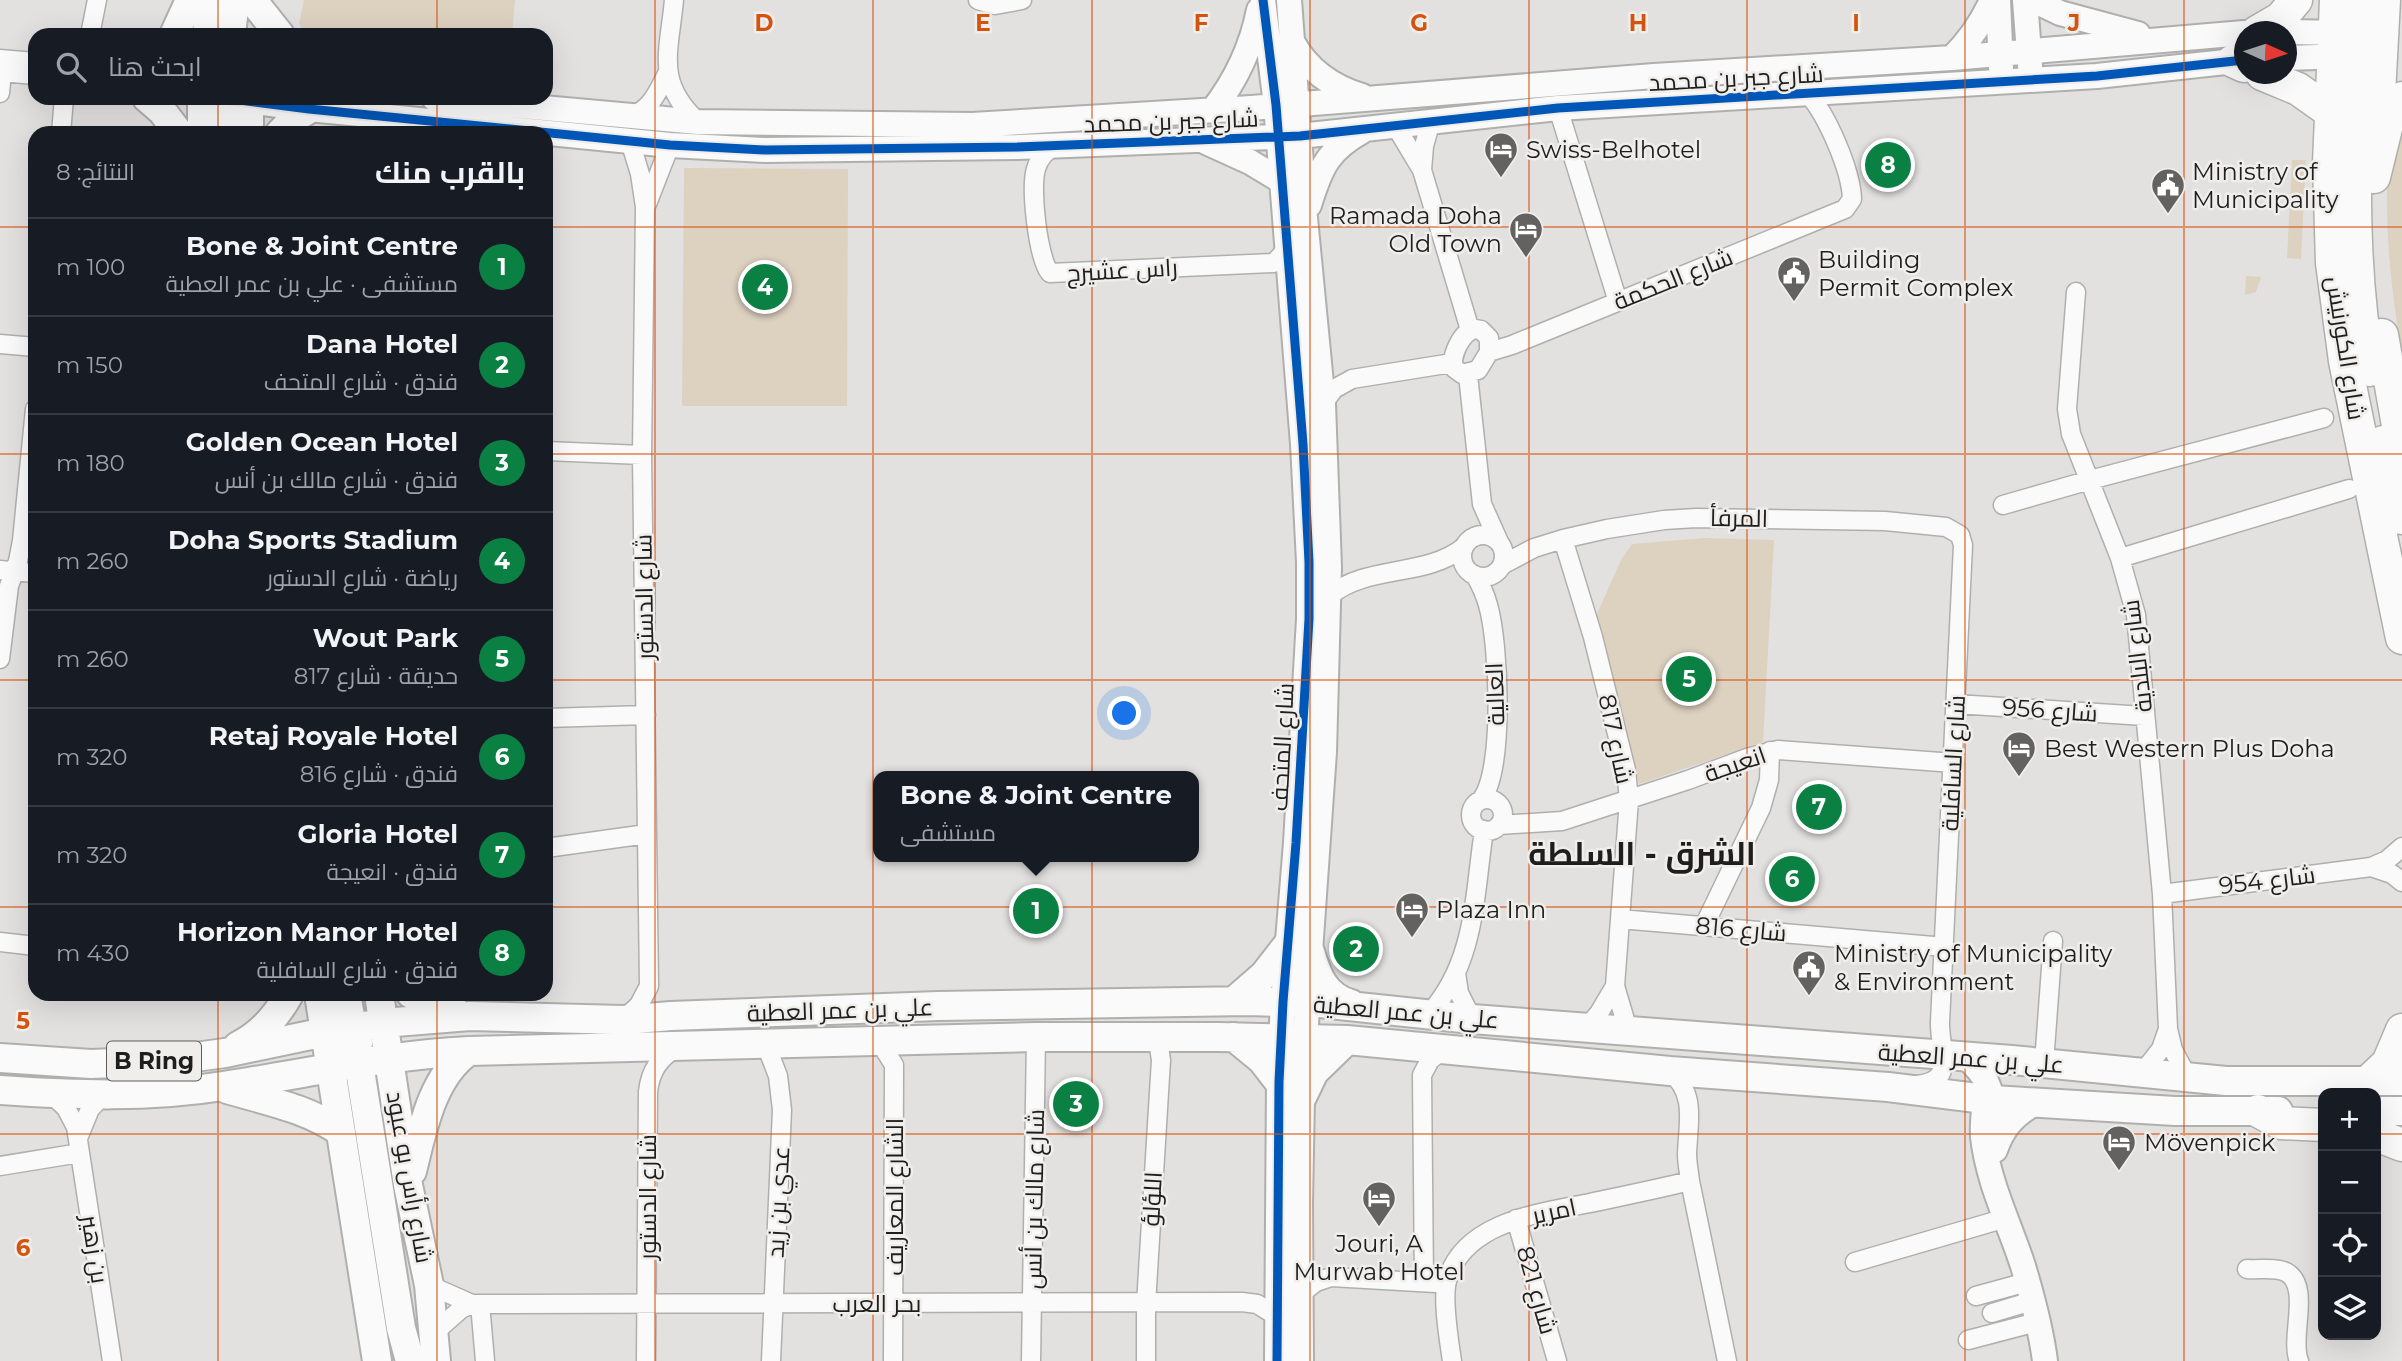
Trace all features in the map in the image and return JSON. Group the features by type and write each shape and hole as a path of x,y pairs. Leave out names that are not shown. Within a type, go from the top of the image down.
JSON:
{"highway":[{"path":"2276,21 2296,0"},
{"name":"شارع الكورنيش","path":"2336,0 2369,45 2378,311 2402,448"},
{"path":"2361,0 2369,45 2359,75 2354,182 2358,289 2373,396 2402,519"},
{"name":"شارع الكورنيش","path":"2384,0 2369,45 2332,113 2329,210 2338,318 2402,638"},
{"path":"2286,84 2332,113"},
{"path":"2374,177 2388,120 2402,98"},
{"path":"2376,1088 2402,1030"},
{"path":"2258,1111 2280,1123 2318,1125"},
{"path":"2381,1137 2402,1144"}],"main road":[{"path":"177,28 190,0"},
{"path":"208,28 210,0"},
{"path":"235,28 250,2"},
{"path":"250,2 254,28"},
{"path":"250,2 274,28"},
{"path":"155,105 174,126"},
{"path":"202,105 202,126"},
{"path":"229,126 234,105"},
{"path":"238,105 246,126"},
{"path":"286,126 310,109"},
{"path":"1234,1001 1299,948 1329,993 1341,1001 1360,1007"},
{"path":"225,1053 266,1026 284,1001"},
{"path":"323,1001 339,1030 410,1361"},
{"path":"339,1030 345,1001"},
{"name":"شارع رأس بو عبود","path":"380,1001 408,1185 429,1285 436,1361"},
{"path":"426,1001 470,1016"},
{"name":"علي بن عمر العطية","path":"339,1030 383,1023 470,1016 623,1020 939,1006 1234,1001 1347,1040 1443,1050 2035,1102 2175,1111 2318,1111"},
{"name":"علي بن عمر العطية","path":"388,1058 419,1053 469,1051 991,1038 1234,1037 1294,1020 1360,1007 1428,1015 2045,1063 2318,1090"},
{"path":"991,1038 1030,1027 1068,1023 1294,1020 1619,1048 1700,1049 1734,1039"},
{"path":"339,1030 365,1050 388,1058"},
{"name":"B Ring","path":"0,1058 113,1064 165,1061 225,1053 339,1030"},
{"path":"1234,1037 1262,1060 1291,1090 1347,1040"},
{"path":"408,1185 423,1128 438,1092 451,1065 469,1051"},
{"name":"B Ring","path":"0,1090 51,1094 151,1094 221,1087 388,1058"},
{"path":"345,1064 341,1132 374,1356"},
{"path":"1990,1096 2011,1078 2178,1091 2203,1089 2226,1081"},
{"name":"علي بن عمر العطية","path":"2381,1092 2402,1081"},
{"path":"221,1087 321,1118 341,1132"},
{"name":"علي بن عمر العطية","path":"2381,1100 2402,1111"}],"street":[{"path":"91,28 97,0"},
{"path":"674,0 668,72 673,91 682,106 698,122"},
{"path":"980,1 995,5 1022,0"},
{"path":"1262,0 1287,105"},
{"path":"1213,110 1235,78 1247,50 1262,0"},
{"path":"1289,0 1289,136"},
{"path":"1952,58 1974,34 1993,0"},
{"path":"1998,0 2001,82"},
{"path":"2025,0 2030,80"},
{"path":"2034,0 2060,13 2159,39"},
{"path":"2297,34 2369,45"},
{"path":"1290,39 1303,60 1320,76 1343,90 1370,98"},
{"name":"شارع جبر بن محمد","path":"511,105 698,122 972,125 1287,105 1654,76 1952,58 2159,39 2234,53"},
{"path":"2297,56 2369,45"},
{"name":"شارع جبر بن محمد","path":"553,136 765,150 1017,147 1289,136 1558,108 2097,76 2234,56"},
{"path":"1,68 28,63"},
{"path":"1,68 28,74"},
{"path":"0,93 1,68"},
{"path":"632,116 643,112 651,104 668,72"},
{"path":"1829,124 1835,107 1846,92"},
{"path":"1808,94 1829,124"},
{"path":"62,126 63,105"},
{"name":"شارع جبر بن محمد","path":"280,105 404,126"},
{"path":"1558,108 1618,302"},
{"path":"1422,170 1424,146 1431,121"},
{"name":"شارع الحكمة","path":"1489,352 1839,212 1849,205 1852,199 1829,124"},
{"path":"1395,125 1422,170 1469,330 1454,354 1452,363 1457,372 1468,374 1482,366 1490,344 1486,333 1469,330"},
{"path":"1305,218 1318,176 1327,159 1340,145 1368,128"},
{"name":"شارع المتحف","path":"1277,1361 1299,948 1309,585 1303,444 1280,180 1289,136"},
{"name":"شارع المتحف","path":"1289,136 1305,218 1319,359 1329,567 1325,740 1299,948"},
{"path":"1196,138 1250,162 1280,180"},
{"name":"شارع الدستور","path":"630,141 640,174 645,207 642,455 649,986"},
{"name":"شارع الدستور","path":"645,207 670,145"},
{"name":"راس عشيرج","path":"1057,145 1048,149 1041,158 1034,178 1043,260 1050,273 1273,263 1286,250"},
{"name":"شارع البلدية","path":"2076,292 2067,409 2071,434 2120,558 2136,615 2162,894 2168,1030 2173,1051 2187,1076"},
{"path":"0,344 28,346"},
{"path":"1319,359 1343,374 1361,377"},
{"path":"1323,404 1338,386 1361,377 1452,363"},
{"path":"1468,374 1482,504 1478,523 1467,543 1463,561 1473,574"},
{"path":"2003,505 2324,418"},
{"path":"553,452 642,455"},
{"path":"0,659 9,586 7,570 22,541 28,481"},
{"path":"2120,558 2349,489"},
{"path":"1437,563 1483,577 1499,568 1504,551 1482,504"},
{"name":"المرفأ","path":"1499,568 1534,548 1563,539 1633,524 1696,518 1885,521 1946,527"},
{"name":"شارع السافلية","path":"1946,527 1960,535 1963,545 1940,1009 1940,1042 1956,1056"},
{"path":"1329,596 1342,586 1358,580 1437,563 1467,543 1485,535 1500,543"},
{"name":"شارع 817","path":"1563,539 1593,637 1626,771 1629,800 1615,986 1628,1030"},
{"name":"المرفأ","path":"1500,543 1534,548"},
{"path":"1329,567 1358,580"},
{"name":"العالية","path":"1428,1015 1443,1000 1465,951 1471,932 1492,814 1497,694 1489,607 1499,568"},
{"path":"7,570 28,572"},
{"name":"العالية","path":"1473,574 1489,607"},
{"name":"شارع 956","path":"1956,705 2144,716"},
{"path":"553,718 646,715"},
{"path":"1704,926 1761,808 1767,792 1770,751"},
{"name":"انعيجة","path":"1492,814 1523,823 1562,821 1770,751 1954,763"},
{"path":"553,847 647,834"},
{"name":"شارع 954","path":"2162,894 2371,867 2387,860 2402,847"},
{"path":"2371,867 2392,874 2402,882"},
{"name":"شارع 816","path":"1620,919 1945,947"},
{"path":"2045,1063 2053,941"},
{"path":"0,942 28,945"},
{"path":"1455,972 1459,993 1472,1018"},
{"path":"649,986 657,1003 671,1016"},
{"path":"623,1020 639,1005 649,986"},
{"name":"شارع 817","path":"1587,1027 1615,986"},
{"name":"شارع السافلية","path":"1910,1054 1925,1041 1940,1009"},
{"path":"2142,1073 2161,1049 2168,1030"},
{"name":"شارع مالك بن أنس","path":"1031,1361 1036,1037"},
{"name":"اللؤلؤ","path":"1146,1361 1146,1304 1161,1060 1155,1038"},
{"name":"الشارع المعاريف","path":"873,1042 884,1049 894,1065 893,1361"},
{"name":"عدي بن زيد","path":"766,1045 778,1076 782,1110 771,1361"},
{"name":"شارع الدستور","path":"646,1361 649,1080 661,1059 680,1046"},
{"path":"1424,1282 1422,1075 1430,1060 1443,1050"},
{"path":"1888,1087 1930,1083 1937,1079 1956,1056 1981,1072 1990,1096 1990,1150 2006,1218 2032,1301 2045,1361"},
{"path":"1671,1071 1686,1090 1690,1113 1687,1156 1690,1181 1727,1361"},
{"path":"1690,1113 1701,1091 1717,1074"},
{"name":"شارع المتحف","path":"1291,1090 1300,1203 1301,1361"},
{"name":"بن زهير","path":"51,1094 66,1108 74,1124 79,1145 112,1361"},
{"path":"0,1166 79,1145 90,1109 104,1094"},
{"path":"1957,1095 1990,1150"},
{"path":"1990,1150 2010,1120 2035,1102"},
{"name":"امرير","path":"1446,1284 1458,1255 1483,1235 1517,1219 1690,1181"},
{"path":"1855,1262 2006,1218"},
{"name":"شارع 821","path":"1517,1219 1557,1361"},
{"path":"2247,1269 2277,1270 2286,1272 2293,1279 2299,1296 2296,1346 2300,1361"},
{"path":"1302,1293 1316,1282 1331,1277 1446,1284 1452,1361"},
{"name":"بحر العرب","path":"429,1285 476,1304 1249,1303 1266,1308 1278,1317"},
{"path":"1976,1296 2032,1301"},
{"path":"1992,1313 2032,1301"},
{"path":"1968,1340 2032,1301"},
{"path":"435,1332 461,1309 476,1304 485,1361"}],"shaded area":[{"path":"304,0 515,0 513,28 301,28 299,23"},
{"path":"2391,131 2402,131 2402,354 2388,242 2387,187"},
{"path":"2292,160 2306,160 2301,259 2287,258"},
{"path":"684,168 848,169 847,406 682,406"},
{"path":"2246,276 2261,277 2256,292 2245,295"},
{"path":"1705,538 1774,540 1763,742 1639,784 1596,616 1622,558 1632,544"}],"cycle path":[{"path":"1263,0 1276,105 1303,444 1309,562 1309,619 1279,1082 1277,1361"},
{"path":"553,133 670,145 765,150 1018,147 1300,136 1558,108 2097,76 2234,61"},
{"path":"278,105 479,126"}],"place":[{"name":"Horizon Manor Hotel","path":"1888,165"},
{"name":"Swiss-Belhotel","path":"1501,179"},
{"name":"Ministry of Municipality","path":"2168,215"},
{"name":"Ramada Doha Old Town","path":"1526,259"},
{"name":"Doha Sports Stadium","path":"765,287"},
{"name":"Building Permit Complex","path":"1794,303"},
{"name":"Wout Park","path":"1689,679"},
{"name":"Best Western Plus Doha","path":"2019,778"},
{"name":"Gloria Hotel","path":"1819,807"},
{"name":"Retaj Royale Hotel","path":"1792,879"},
{"name":"Bone & Joint Centre","path":"1036,911"},
{"name":"Plaza Inn","path":"1412,939"},
{"name":"Dana Hotel","path":"1356,949"},
{"name":"Ministry of Municipality & Environment","path":"1809,997"},
{"name":"Golden Ocean Hotel","path":"1076,1104"},
{"name":"Mövenpick","path":"2119,1172"},
{"name":"Jouri, A Murwab Hotel","path":"1379,1228"}],"district":[{"name":"الشرق - السلطة","path":"1642,853"}]}
